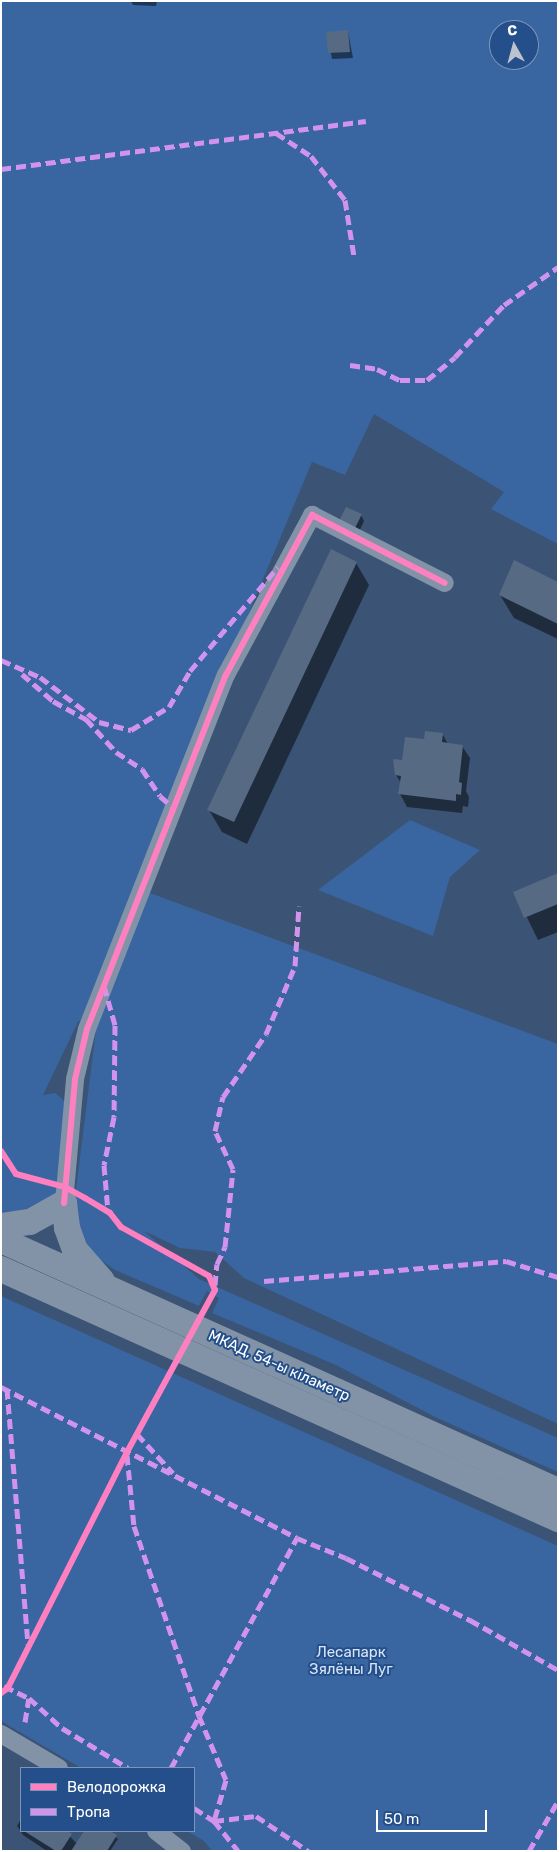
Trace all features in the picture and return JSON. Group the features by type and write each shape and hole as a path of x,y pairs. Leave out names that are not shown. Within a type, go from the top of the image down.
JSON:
{"highway":[{"path":"1,1226 30,1222 64,1203 67,1228 74,1250 84,1264 112,1290"},
{"name":"МКАД, 54-ы кіламетр","path":"1,1240 558,1491"},
{"name":"МКАД, 54-ы кіламетр","path":"1,1269 558,1519"}],"street":[{"path":"64,1203 75,1079 87,1029 223,684 312,516 445,584"},
{"path":"1,1734 57,1767"},
{"path":"157,1832 182,1851"}],"green space":[{"path":"1,1 558,1 558,544 491,509 504,492 374,414 345,475 312,462 134,887 558,1044 558,1424 244,1278 215,1252 180,1248 144,1231 199,1279 558,1438 558,1472 437,1418 336,1365 212,1313 219,1298 207,1291 199,1306 115,1270 99,1259 86,1245 76,1226 74,1205 98,1014 78,1022 43,1095 55,1093 66,1102 56,1194 22,1211 1,1212"},
{"path":"410,820 480,850 450,877 433,936 318,890"},
{"name":"Лесапарк Зялёны Луг","path":"1,1296 558,1546 558,1851 212,1851 204,1841 189,1832 195,1832 195,1767 79,1767 1,1721"}],"building":[{"path":"348,30 350,52 328,53 326,32"},
{"path":"346,507 362,514 355,528 339,521"},
{"path":"331,549 357,562 234,822 207,810"},
{"path":"514,560 558,582 558,624 499,595"},
{"path":"425,731 443,733 442,742 463,745 459,782 462,783 461,795 456,794 456,801 398,794 401,776 395,775 393,759 402,760 405,737 424,739"},
{"path":"558,873 558,904 524,918 513,892"},
{"path":"26,1832 69,1832 72,1834 61,1851 56,1851"},
{"path":"83,1832 112,1832 117,1835 107,1851 71,1851"}],"marked path":[{"path":"1,169 366,121"},
{"path":"276,133 311,156 345,200 354,256"},
{"path":"350,365 377,369 400,380 427,380 455,357 504,305 558,267"},
{"path":"1,660 40,677 99,722 131,730 169,707 190,671 278,567"},
{"path":"22,674 53,701 86,719 116,752 142,769 160,796 174,808"},
{"path":"215,1285 217,1264 225,1247 233,1169 215,1131 223,1097 266,1034 295,966 299,906"},
{"path":"104,986 115,1025 114,1117 104,1165 108,1212"},
{"path":"264,1281 506,1261 558,1277"},
{"path":"1,1387 297,1538 346,1558 470,1620 558,1670"},
{"path":"7,1389 28,1644"},
{"path":"137,1434 173,1473"},
{"path":"127,1455 134,1526 199,1716 226,1780 214,1821 256,1816 308,1851"},
{"path":"172,1767 297,1538"},
{"path":"4,1686 29,1698 62,1728 126,1767"},
{"path":"25,1722 29,1698"},
{"path":"529,1851 558,1801"},
{"path":"195,1809 214,1821 238,1851"}],"cycle path":[{"path":"64,1203 75,1079 87,1029 226,675 312,515 445,583"},
{"path":"1,1151 16,1174 65,1187 85,1198 110,1213 121,1227 209,1276 215,1290 127,1452 8,1688 1,1693"}]}
